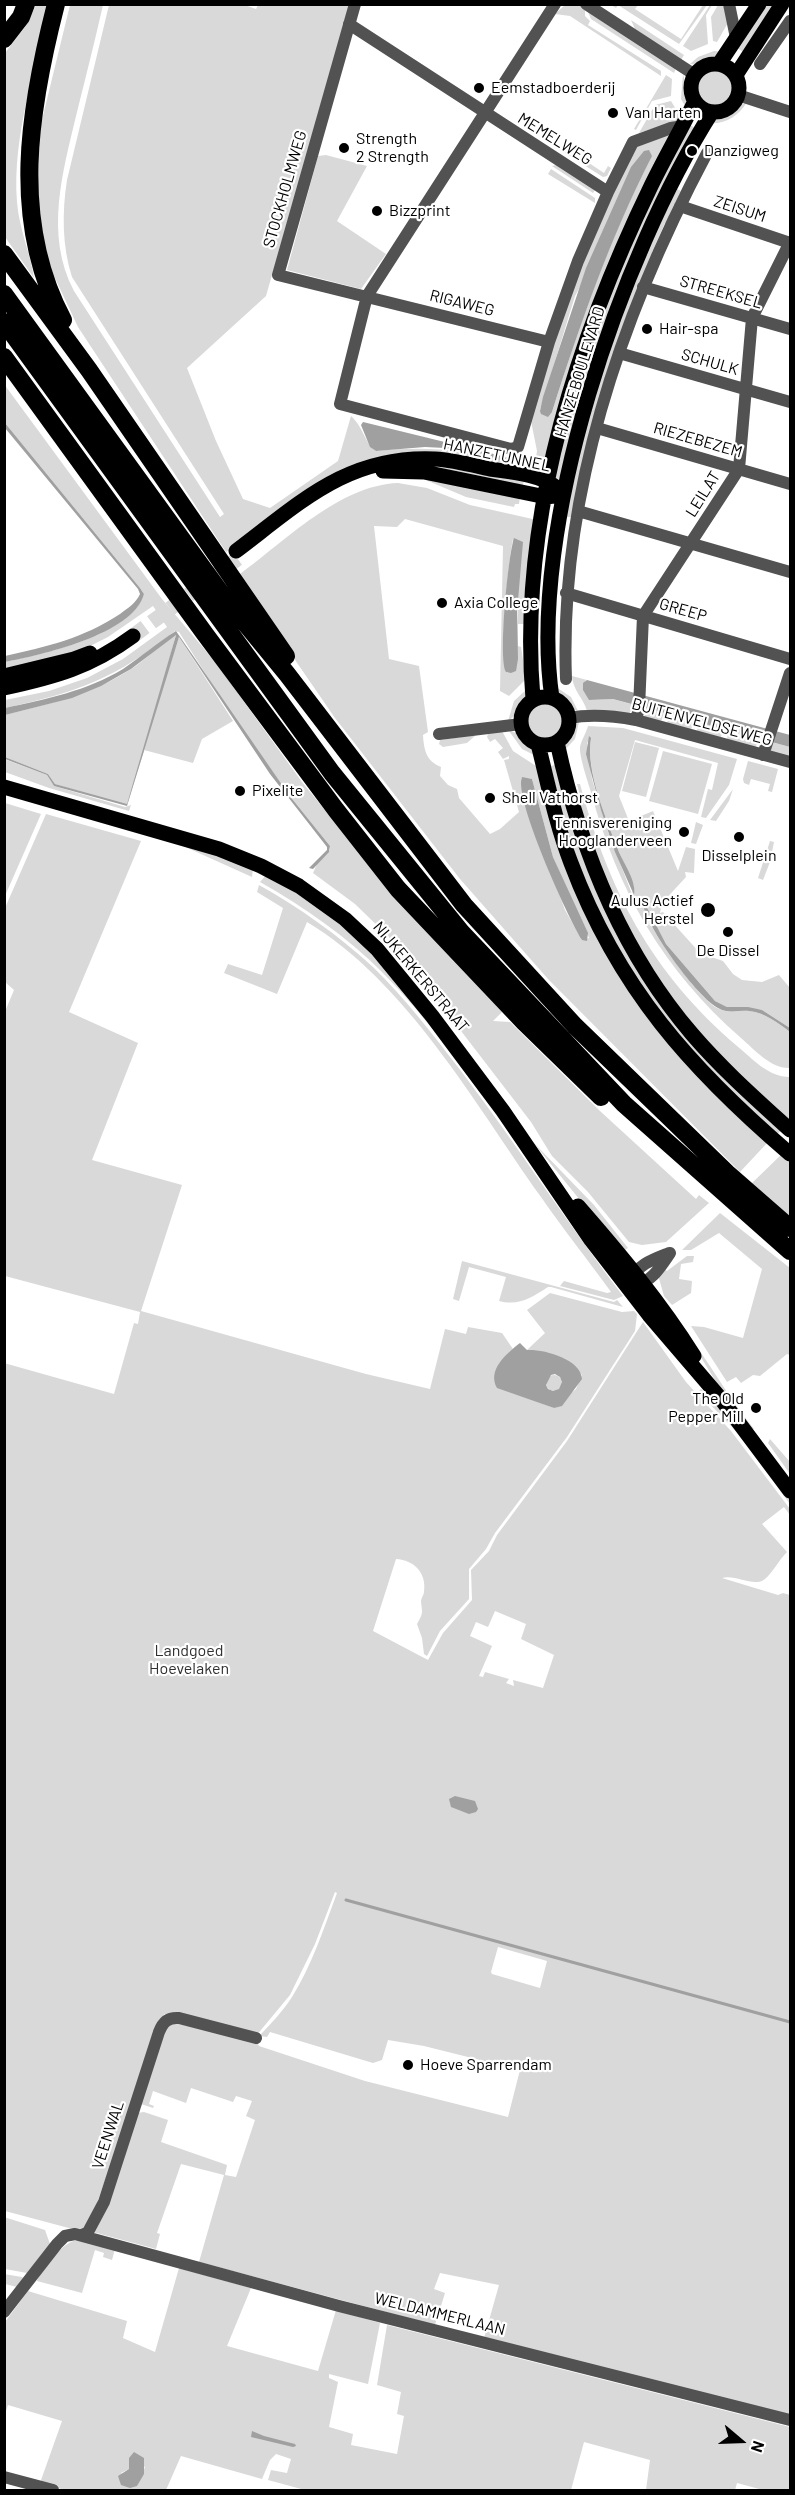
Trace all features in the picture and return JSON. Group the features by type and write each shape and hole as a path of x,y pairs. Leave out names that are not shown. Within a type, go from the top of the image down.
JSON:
{"highway":[{"path":"4,39 21,17 26,4"},
{"path":"56,4 35,99 28,175 29,208 40,258 55,305 89,370"},
{"path":"4,254 89,370 288,658 287,674"},
{"path":"4,294 223,596 287,674 464,905 576,1026 727,1173 790,1228"},
{"path":"4,322 332,773 461,932 624,1104 790,1251"},
{"path":"4,357 226,662 398,889 524,1022 597,1093 710,1193 760,1225"},
{"path":"4,366 21,380"}],"main road":[{"path":"719,63 759,4"},
{"path":"736,75 782,4"},
{"path":"719,63 728,67 736,75 738,95 725,110 712,112 695,102 691,87 695,75 704,66 719,63"},
{"name":"HANZEBOULEVARD","path":"533,699 532,589 549,481 569,398 597,313 640,210 695,102"},
{"name":"HANZEBOULEVARD","path":"552,698 549,666 549,601 557,535 586,409 617,313 666,196 712,112"},
{"name":"HANZETUNNEL","path":"437,459 549,481 565,494 546,497 424,472 384,471 358,478 334,490 238,554 327,483 380,462 437,459"},
{"path":"4,676 74,659 131,632 99,659 79,668 54,677 4,688"},
{"path":"552,698 563,705 569,718 564,735 557,742 538,744 528,738 521,724 523,709 533,699 552,698"},
{"path":"557,742 567,791 584,844 605,896 630,945 659,991 691,1033 726,1072 788,1127"},
{"path":"538,744 549,795 571,863 589,907 613,952 659,1022 693,1064 788,1152"},
{"name":"NIJKERKERSTRAAT","path":"4,787 230,853 275,873 322,901 357,929 393,967 464,1059 535,1155 591,1240 635,1281 649,1315 721,1399 790,1491"}],"street":[{"name":"STOCKHOLMWEG","path":"355,4 278,275 367,296"},
{"path":"555,4 367,296 340,404 512,449 520,445 549,342 578,261 633,142 683,126"},
{"path":"586,4 695,75"},
{"path":"729,4 736,38"},
{"path":"760,64 790,21"},
{"path":"349,24 484,114"},
{"path":"738,95 790,112"},
{"name":"MEMELWEG","path":"484,114 608,192"},
{"name":"HANZEBOULEVARD","path":"566,679 566,593 578,511 597,428 619,353 643,288 707,153"},
{"name":"ZEISUM","path":"680,206 790,243"},
{"name":"LEILAT","path":"643,616 739,469 752,318 790,243"},
{"name":"STREEKSEL","path":"643,288 790,329"},
{"name":"RIGAWEG","path":"367,296 549,342"},
{"name":"SCHULK","path":"619,353 790,402"},
{"name":"RIEZEBEZEM","path":"597,428 790,484"},
{"path":"578,511 790,572"},
{"name":"GREEP","path":"566,593 790,659"},
{"path":"638,714 643,616"},
{"path":"765,749 790,673"},
{"name":"BUITENVELDSEWEG","path":"569,718 638,714 765,749 790,762"},
{"path":"439,734 521,724"},
{"name":"VEENWAL","path":"82,2235 88,2232 104,2202 159,2032 165,2023 170,2018 179,2018 256,2038"},
{"path":"4,2312 65,2236 82,2235"},
{"name":"WELDAMMERLAAN","path":"82,2235 328,2303 790,2420"},
{"path":"4,2477 53,2490"}],"green space":[{"path":"242,4 256,9 258,5 349,5 266,296 187,368 216,441 243,499 270,508 338,461 351,416 376,451 441,450 505,461 504,466 373,462 226,552 78,327 54,276 43,245 37,197 40,128 70,5 103,5 62,180 58,225 65,269 74,291 220,517 224,514 72,277 65,241 64,204 67,180 109,5"},
{"path":"36,5 50,5 26,102 16,177 18,212 34,278 5,237 5,53 25,27"},
{"path":"565,5 578,5 585,8 585,16 590,21 588,25 661,71 661,76 570,16 555,14"},
{"path":"618,5 638,5 635,9 681,39 703,5 707,5 679,44"},
{"path":"712,5 706,15 708,44 691,51 683,46"},
{"path":"718,5 726,5 729,21 717,42 713,41 711,17"},
{"path":"762,5 779,5 745,53 734,46"},
{"path":"588,12 676,68 674,73 591,19"},
{"path":"631,20 684,55 681,60 635,29"},
{"path":"714,51 723,52 708,62 690,64 698,57"},
{"path":"715,69 729,74 734,88 729,102 715,107 701,102 696,88 701,74"},
{"path":"683,74 689,97 688,111 681,99"},
{"path":"666,75 672,79 671,96 652,101 636,130 634,129"},
{"path":"671,101 682,119 639,133 655,105"},
{"path":"747,102 730,118 720,123 708,123 717,116"},
{"path":"687,123 698,130 681,161 559,479 555,478 563,432 599,315"},
{"path":"676,131 545,460 534,469 537,451 531,421 540,381 590,239 637,145","holes":["652,156 596,282 552,412 540,410 575,296"]},
{"path":"568,149 604,173 608,166 611,168 607,176 603,177 565,153"},
{"path":"326,155 367,166 337,221 386,254 361,289 287,270 318,156"},
{"path":"556,165 595,190 593,193 552,166"},
{"path":"551,169 595,198 595,203 548,174"},
{"path":"677,189 681,191 669,215 672,217 668,224 665,223 652,252 655,254 649,261 622,328 576,493 573,517 563,517 575,460 629,288"},
{"path":"4,384 162,599 216,663 302,782 351,842 502,1012 493,1021 510,1022 600,1111 696,1199 699,1195 709,1203 666,1242 642,1245 629,1242 588,1192 552,1156 531,1122 388,936 355,904 313,873 317,864 330,850 330,846 289,795 235,720 179,632 175,631 133,661 95,682 54,696 5,708 5,700 49,691 87,678 123,659 167,627 153,606 108,637 84,649 5,670 5,662 61,648 104,632 136,609 144,594 5,423"},
{"path":"410,463 466,469 524,481 522,487"},
{"path":"391,473 416,475 520,497 519,504 515,504 514,507 466,497 421,478 399,475 375,477"},
{"path":"398,483 427,488 470,505 537,520 524,624 518,624 518,646 521,647 526,679 509,696 500,691 503,546 405,519 397,527 374,526 389,659 419,666 428,732 423,735 427,754 432,762 441,767 440,776 448,785 457,789 459,798 490,834 500,829 519,812 504,760 509,759 509,756 503,759 498,752 503,748 495,739 490,742 488,734 502,731 513,751 536,766 611,954 768,1142 740,1172 548,979 460,879 335,718 282,641 240,574 294,531 334,504 355,493 376,486","holes":["513,539 518,586 517,646 508,673 505,665 504,632","521,778 532,779 553,857 589,938 582,940 565,910 526,803"]},
{"path":"176,634 165,677 179,637 233,721 202,739 193,763 144,750 125,805 55,784 48,774 5,757 4,715 68,698 114,679 134,667"},
{"path":"572,676 587,680 585,681 589,700 613,699 634,705 629,714 587,711 574,686"},
{"path":"553,685 571,697 578,711 563,701"},
{"path":"527,689 522,707 508,721 514,701"},
{"path":"545,702 559,707 564,721 559,735 545,740 531,735 526,721 531,707"},
{"path":"643,707 665,713 660,723 645,718"},
{"path":"669,714 695,721 690,731 667,725"},
{"path":"579,722 575,739 562,753 572,728"},
{"path":"698,722 724,729 720,739 697,733"},
{"path":"588,726 623,728 737,759 729,785 706,818 701,817 708,789 712,790 718,763 635,740 619,796 629,821 653,811 678,871 686,847 695,849 694,873 685,872 686,877 662,903 660,913 663,912 700,953 723,961 733,974 742,980 762,982 779,975 790,988 790,1028 762,1010 727,1007 715,1001 666,944 651,917 645,912 665,948 709,1002 725,1011 749,1011 761,1014 790,1032 790,1068 776,1065 764,1058 714,1012 689,985 647,927 615,862 586,776 580,747","holes":["591,738 590,754 597,792 634,886 632,894 608,832 592,779 587,743"]},
{"path":"728,730 762,739 754,748 727,741"},
{"path":"509,731 522,737 538,757 522,749"},
{"path":"476,735 467,743 443,747 439,744 440,740"},
{"path":"635,742 659,748 646,797 622,791"},
{"path":"771,742 790,747 790,758 771,752"},
{"path":"663,751 712,764 698,814 649,801"},
{"path":"4,759 47,775 54,786 125,807 131,805 129,811 49,788 5,772"},
{"path":"748,761 778,769 772,792 768,791 770,784 751,779 749,785 744,783"},
{"path":"559,764 642,970 783,1128 775,1137 733,1100 645,998 573,862 551,766"},
{"path":"577,784 580,784 605,860 620,894 657,959 680,989 737,1046 768,1071 790,1077 790,1121 700,1039 614,911 577,804 582,803"},
{"path":"733,789 729,801 716,821 710,820"},
{"path":"4,803 41,814 5,896"},
{"name":"Landgoed Hoevelaken","path":"46,814 141,841 69,1012 138,1043 92,1160 182,1185 141,1311 366,1374 430,1389 445,1329 466,1334 468,1327 502,1333 513,1349 502,1360 528,1398 554,1408 576,1389 582,1375 566,1359 527,1350 545,1333 527,1310 550,1293 622,1312 634,1311 637,1314 635,1331 567,1437 469,1569 469,1599 440,1631 427,1656 424,1654 417,1624 422,1612 423,1579 418,1569 408,1562 396,1559 373,1631 428,1660 443,1633 472,1600 471,1570 489,1551 497,1535 567,1441 643,1322 686,1382 731,1431 790,1509 790,1515 784,1507 762,1524 787,1552 768,1576 756,1582 722,1578 778,1595 783,1593 790,1595 790,2416 484,2338 499,2285 440,2273 434,2289 445,2293 435,2325 199,2262 224,2175 181,2164 157,2233 160,2234 156,2249 93,2232 137,2113 144,2112 168,2120 161,2142 227,2165 225,2175 236,2177 255,2120 246,2116 252,2101 236,2096 233,2102 191,2088 186,2103 153,2091 149,2104 154,2106 153,2108 141,2104 147,2074 169,2022 255,2040 259,2046 365,2081 508,2117 520,2070 424,2046 388,2040 382,2060 373,2063 270,2032 267,2037 259,2036 285,2007 299,1985 312,1959 337,1893 335,1892 315,1944 290,1995 256,2036 164,2014 91,2220 80,2231 5,2211 4,1363 114,1394 134,1323 138,1324 140,1312 5,1276 4,1014 14,990 5,982 5,908","holes":["495,1611 526,1624 521,1639 554,1655 543,1688 513,1680 514,1686 506,1683 509,1679 485,1672 483,1677 479,1676 492,1646 470,1636 476,1622 488,1627","498,1947 547,1961 540,1988 492,1974"]},
{"path":"696,822 703,825 696,844 691,843"},
{"path":"770,841 774,842 763,880 758,878"},
{"path":"181,843 253,868 252,877 181,845"},
{"path":"267,874 337,919 386,967 431,1028 399,990 354,946 308,912 260,882"},
{"path":"259,885 332,933 360,955 397,992 461,1071 623,1296 614,1300 560,1286 564,1281 607,1293 611,1292 549,1209 436,1047 407,1010 343,947 307,922 277,994 224,973 228,964 262,975 283,908 257,892"},
{"path":"431,1028 462,1068 507,1129"},
{"path":"533,1142 594,1205 628,1248 622,1252"},
{"path":"784,1152 790,1157 790,1217 752,1183"},
{"path":"720,1213 790,1268 790,1355 787,1354 760,1376 753,1375 741,1383 736,1377 727,1382 691,1326 704,1327 743,1338 762,1269 719,1233 691,1250 682,1250"},
{"path":"687,1256 694,1256 693,1262 681,1264 679,1279 692,1281 691,1293 672,1305 664,1296 658,1275 663,1268 667,1271"},
{"path":"462,1261 614,1302 617,1300 623,1307 551,1287 519,1302 499,1301 506,1277 469,1267 459,1301 453,1299"},
{"path":"683,1328 754,1429 751,1430 721,1390"},
{"path":"554,1375 560,1377 562,1383 560,1389 554,1391 548,1389 546,1383 548,1377"},
{"path":"701,1389 721,1407 790,1499 790,1504 737,1432 698,1392"},
{"path":"770,1439 790,1462 790,1474 768,1443"},
{"path":"4,2217 45,2230 50,2244 27,2273 5,2269"},
{"path":"77,2240 115,2249 112,2260 103,2257 104,2253 95,2250 82,2293 37,2281 53,2257 65,2246"},
{"path":"179,2268 251,2288 227,2346 318,2371 336,2310 380,2323 368,2384 329,2374 329,2378 338,2382 329,2427 353,2434 351,2445 397,2454 404,2416 397,2414 401,2392 377,2385 387,2325 790,2427 790,2490 763,2490 737,2483 735,2490 646,2490 650,2460 584,2442 571,2490 305,2490 268,2480 271,2470 287,2473 291,2459 276,2454 270,2460 262,2479 181,2456 166,2490 65,2490 40,2483 62,2421 8,2405 5,2414 5,2322 28,2291 127,2321 123,2338 155,2352","holes":["129,2458 145,2467 137,2486 121,2473 129,2469"]},
{"path":"4,2274 23,2278 17,2287 5,2284"}],"shaded area":[{"path":"649,150 652,156 609,250 552,412 548,417 540,411 543,397 586,268 631,167 644,151"},
{"path":"363,422 507,458 505,461 445,448 425,447 376,451 370,447 361,425"},
{"path":"5,423 144,594 136,608 123,621 104,632 61,648 5,662 5,656 50,645 93,629 126,610 140,594 5,428"},
{"path":"514,538 523,542 517,612 518,659 516,671 511,673 506,672 504,663 503,628"},
{"path":"176,631 289,795 330,846 329,852 313,869 309,868 327,850 327,847 270,774 179,637 127,806 54,786 47,775 5,759 5,757 48,774 55,784 127,804 176,635 131,669 101,686 72,698 5,715 5,708 66,693 109,677"},
{"path":"587,680 790,735 790,747 613,699 589,700 583,690 583,683"},
{"path":"589,736 591,738 591,765 598,795 619,852 632,879 634,895 615,852 601,810 586,754"},
{"path":"522,777 532,779 553,857 588,933 587,941 582,940 575,927 543,858 521,789"},
{"path":"646,906 666,944 715,1001 727,1007 762,1010 790,1028 790,1032 761,1014 749,1011 726,1011 709,1001 698,991 664,946 648,918 644,908"},
{"path":"520,1343 527,1350 552,1353 569,1361 580,1372 582,1379 562,1406 554,1408 497,1388 494,1375 499,1363","holes":["555,1374 562,1382 559,1389 553,1391 548,1389 546,1385 551,1375"]},
{"path":"455,1796 475,1801 478,1809 469,1814 451,1807 449,1799"},
{"path":"252,2431 295,2444 296,2446 251,2437"},
{"path":"134,2452 144,2458 144,2474 137,2486 130,2488 121,2485 118,2476 129,2469 129,2458"}],"waterway":[{"path":"346,1900 790,2022"}],"tunnel":[{"path":"133,636 240,557"}],"place":[{"name":"Eemstadboerderij","path":"479,88"},
{"name":"Van Harten","path":"613,113"},
{"name":"Strength 2 Strength","path":"344,148"},
{"name":"Danzigweg","path":"692,151"},
{"name":"Bizzprint","path":"377,211"},
{"name":"Hair-spa","path":"647,329"},
{"name":"Axia College","path":"442,603"},
{"name":"Pixelite","path":"240,791"},
{"name":"Shell Vathorst","path":"490,798"},
{"name":"Tennisvereniging Hooglanderveen","path":"684,832"},
{"name":"Disselplein","path":"739,837"},
{"name":"Aulus Actief Herstel","path":"708,910"},
{"name":"De Dissel","path":"728,932"},
{"name":"The Old Pepper Mill","path":"756,1408"},
{"name":"Hoeve Sparrendam","path":"408,2065"}]}
